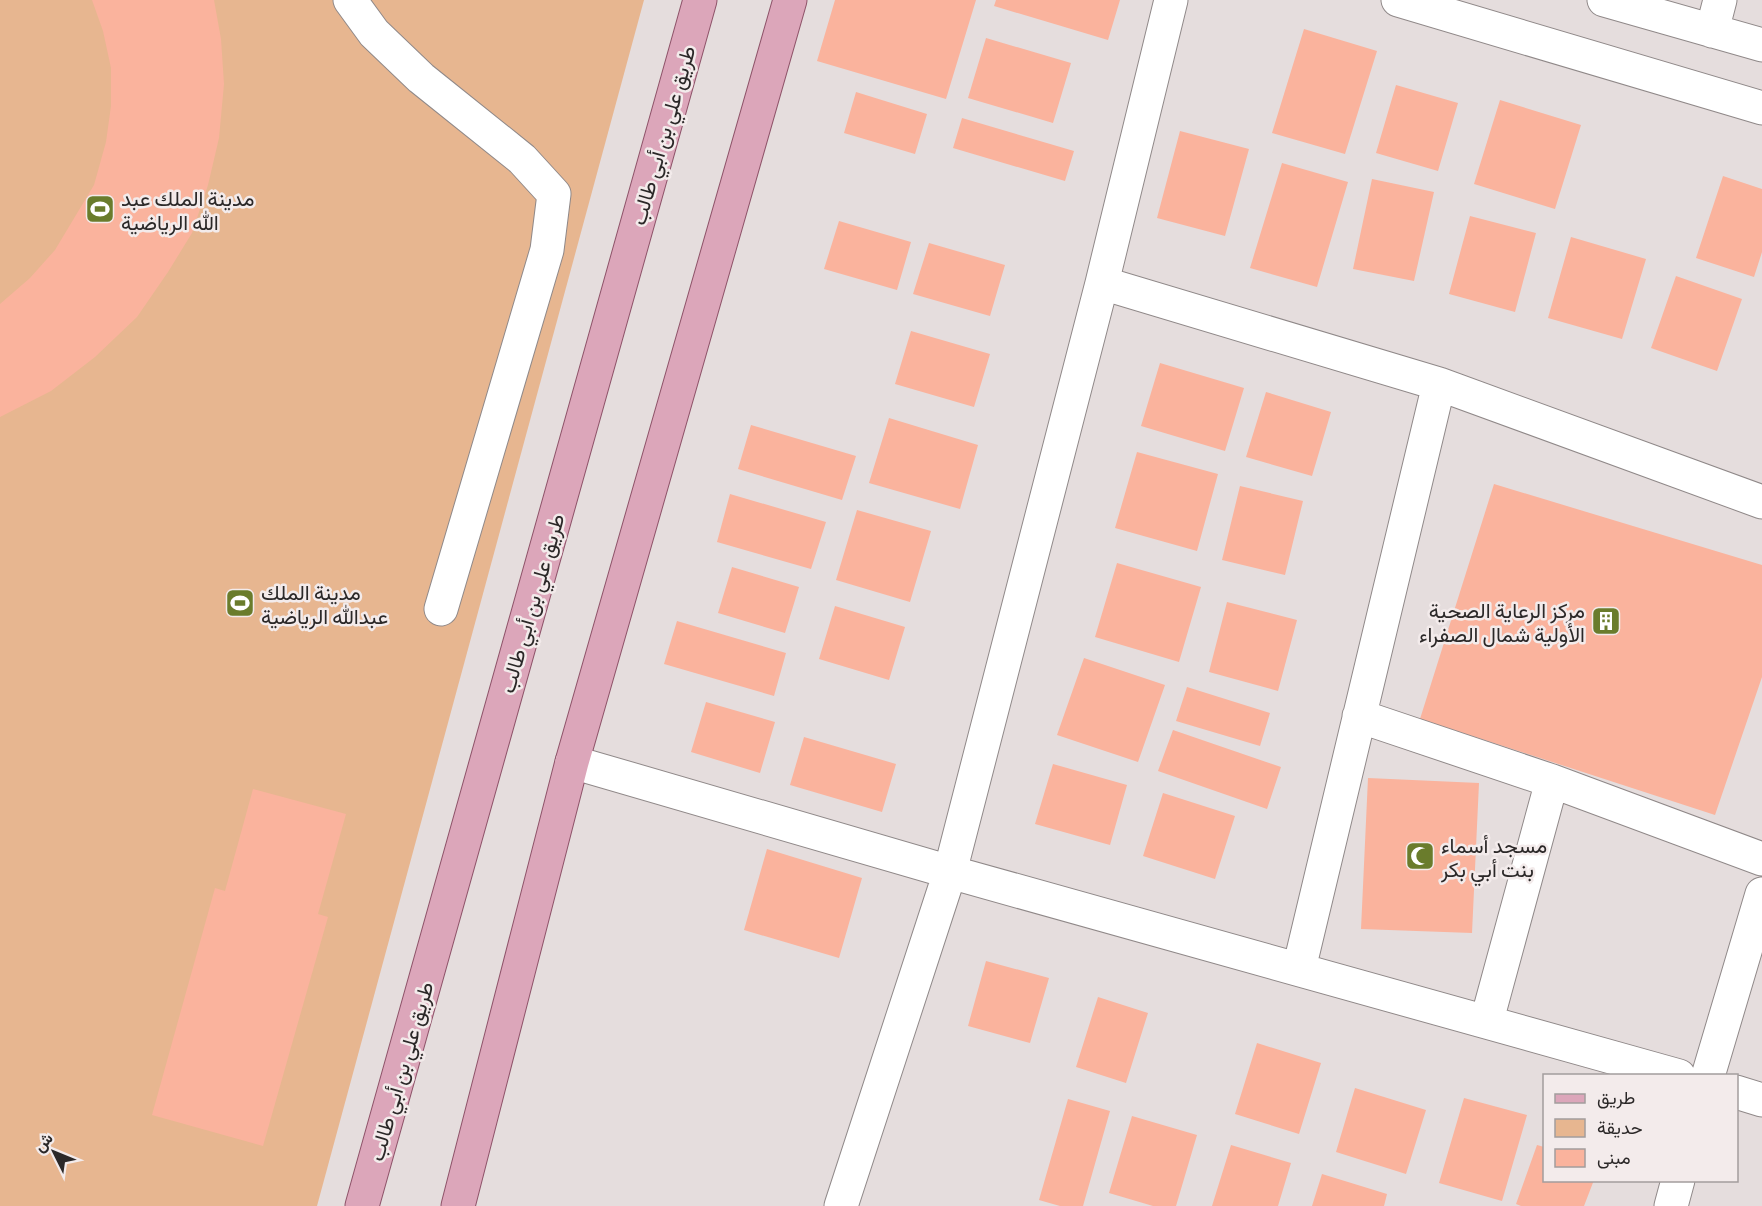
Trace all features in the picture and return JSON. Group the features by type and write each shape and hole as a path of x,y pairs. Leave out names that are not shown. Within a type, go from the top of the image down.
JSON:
{"main road":[{"name":"طريق علي بن أبي طالب","path":"362,1206 700,0"},
{"path":"458,1206 572,762 790,0"}],"street":[{"path":"350,0 374,33 421,78 522,159 554,194 547,250 441,609"},
{"path":"850,1204 950,872 1102,283 1170,0"},
{"path":"1398,0 1762,108"},
{"path":"1604,0 1716,15 1762,45"},
{"path":"1102,283 1439,384 1762,502"},
{"path":"1299,969 1439,384"},
{"path":"1359,716 1552,781 1762,859"},
{"path":"572,762 950,872 1487,1020 1672,1074"},
{"path":"1487,1020 1552,781"},
{"path":"1709,1074 1762,894"},
{"path":"1738,1092 1762,1100"},
{"path":"1671,1206 1677,1182"}],"green space":[{"name":"مدينة الملك عبدالله الرياضية","path":"0,0 644,0 317,1206 0,1206"}],"building":[{"name":"مدينة الملك عبد الله الرياضية","path":"92,0 214,0 221,39 224,84 219,138 208,185 192,233 137,317 95,357 51,391 0,417 0,304 30,278 55,250 94,185 106,142 111,106 111,68 103,31"},
{"path":"835,0 976,0 946,99 817,61"},
{"path":"996,0 1120,0 1108,40 994,6"},
{"path":"1304,29 1377,51 1345,154 1272,133"},
{"path":"986,38 1071,63 1053,123 968,98"},
{"path":"1396,85 1458,103 1438,171 1376,153"},
{"path":"856,92 927,114 915,154 844,133"},
{"path":"1500,100 1581,125 1555,209 1474,184"},
{"path":"962,118 1074,151 1065,181 953,148"},
{"path":"1180,131 1249,149 1225,236 1157,218"},
{"path":"1282,163 1348,182 1317,287 1250,268"},
{"path":"1723,176 1762,189 1762,252 1754,277 1696,258"},
{"path":"1372,179 1434,192 1414,281 1353,269"},
{"path":"1470,216 1536,233 1515,312 1449,294"},
{"path":"839,221 911,242 897,290 824,269"},
{"path":"1571,237 1646,259 1622,339 1548,318"},
{"path":"929,243 1005,265 990,316 913,294"},
{"path":"1676,276 1742,299 1717,371 1651,348"},
{"path":"911,331 990,354 974,407 895,384"},
{"path":"1160,363 1244,388 1225,451 1141,426"},
{"path":"1266,392 1331,412 1312,476 1246,457"},
{"path":"889,418 978,445 960,509 869,483"},
{"path":"751,425 856,456 842,500 738,469"},
{"path":"1137,452 1218,474 1197,551 1115,528"},
{"name":"مركز الرعاية الصحية الأولية شمال الصفراء","path":"1494,484 1762,565 1762,677 1715,815 1420,719"},
{"path":"1240,486 1303,501 1285,575 1222,560"},
{"path":"730,494 826,522 811,569 717,542"},
{"path":"857,510 931,531 910,602 836,580"},
{"path":"1117,563 1201,587 1179,662 1095,637"},
{"path":"732,567 799,587 785,633 718,613"},
{"path":"1227,602 1297,620 1278,691 1209,672"},
{"path":"835,606 905,627 889,680 819,659"},
{"path":"677,621 786,653 774,696 664,664"},
{"path":"1084,658 1165,685 1138,762 1057,735"},
{"path":"1187,687 1270,713 1260,746 1176,721"},
{"path":"706,702 775,722 760,773 691,752"},
{"path":"1173,730 1281,767 1267,809 1158,771"},
{"path":"804,737 896,764 882,812 790,785"},
{"path":"1053,764 1127,785 1110,845 1035,824"},
{"name":"مسجد أسماء بنت أبي بكر","path":"1368,778 1479,783 1472,933 1361,929"},
{"path":"253,789 346,814 318,914 328,917 263,1146 152,1115 215,888 225,891"},
{"path":"1163,793 1235,816 1215,879 1143,856"},
{"path":"767,849 862,878 839,958 744,930"},
{"path":"986,961 1049,978 1030,1043 968,1026"},
{"path":"1098,997 1148,1013 1126,1083 1076,1067"},
{"path":"1257,1043 1321,1063 1299,1134 1235,1114"},
{"path":"1355,1088 1426,1110 1406,1174 1336,1152"},
{"path":"1464,1098 1527,1115 1502,1201 1439,1183"},
{"path":"1068,1099 1110,1111 1083,1206 1060,1206 1039,1200"},
{"path":"1132,1116 1197,1135 1176,1206 1153,1206 1109,1193"},
{"path":"1231,1145 1291,1163 1278,1206 1212,1206"},
{"path":"1537,1145 1543,1147 1543,1182 1593,1182 1584,1206 1521,1206 1516,1204"},
{"path":"1322,1174 1387,1194 1384,1206 1312,1206"}],"place":[{"name":"مدينة الملك عبد الله الرياضية","path":"100,209"},
{"name":"مدينة الملك عبدالله الرياضية","path":"240,603"},
{"name":"مركز الرعاية الصحية الأولية شمال الصفراء","path":"1606,621"},
{"name":"مسجد أسماء بنت أبي بكر","path":"1420,856"}]}
